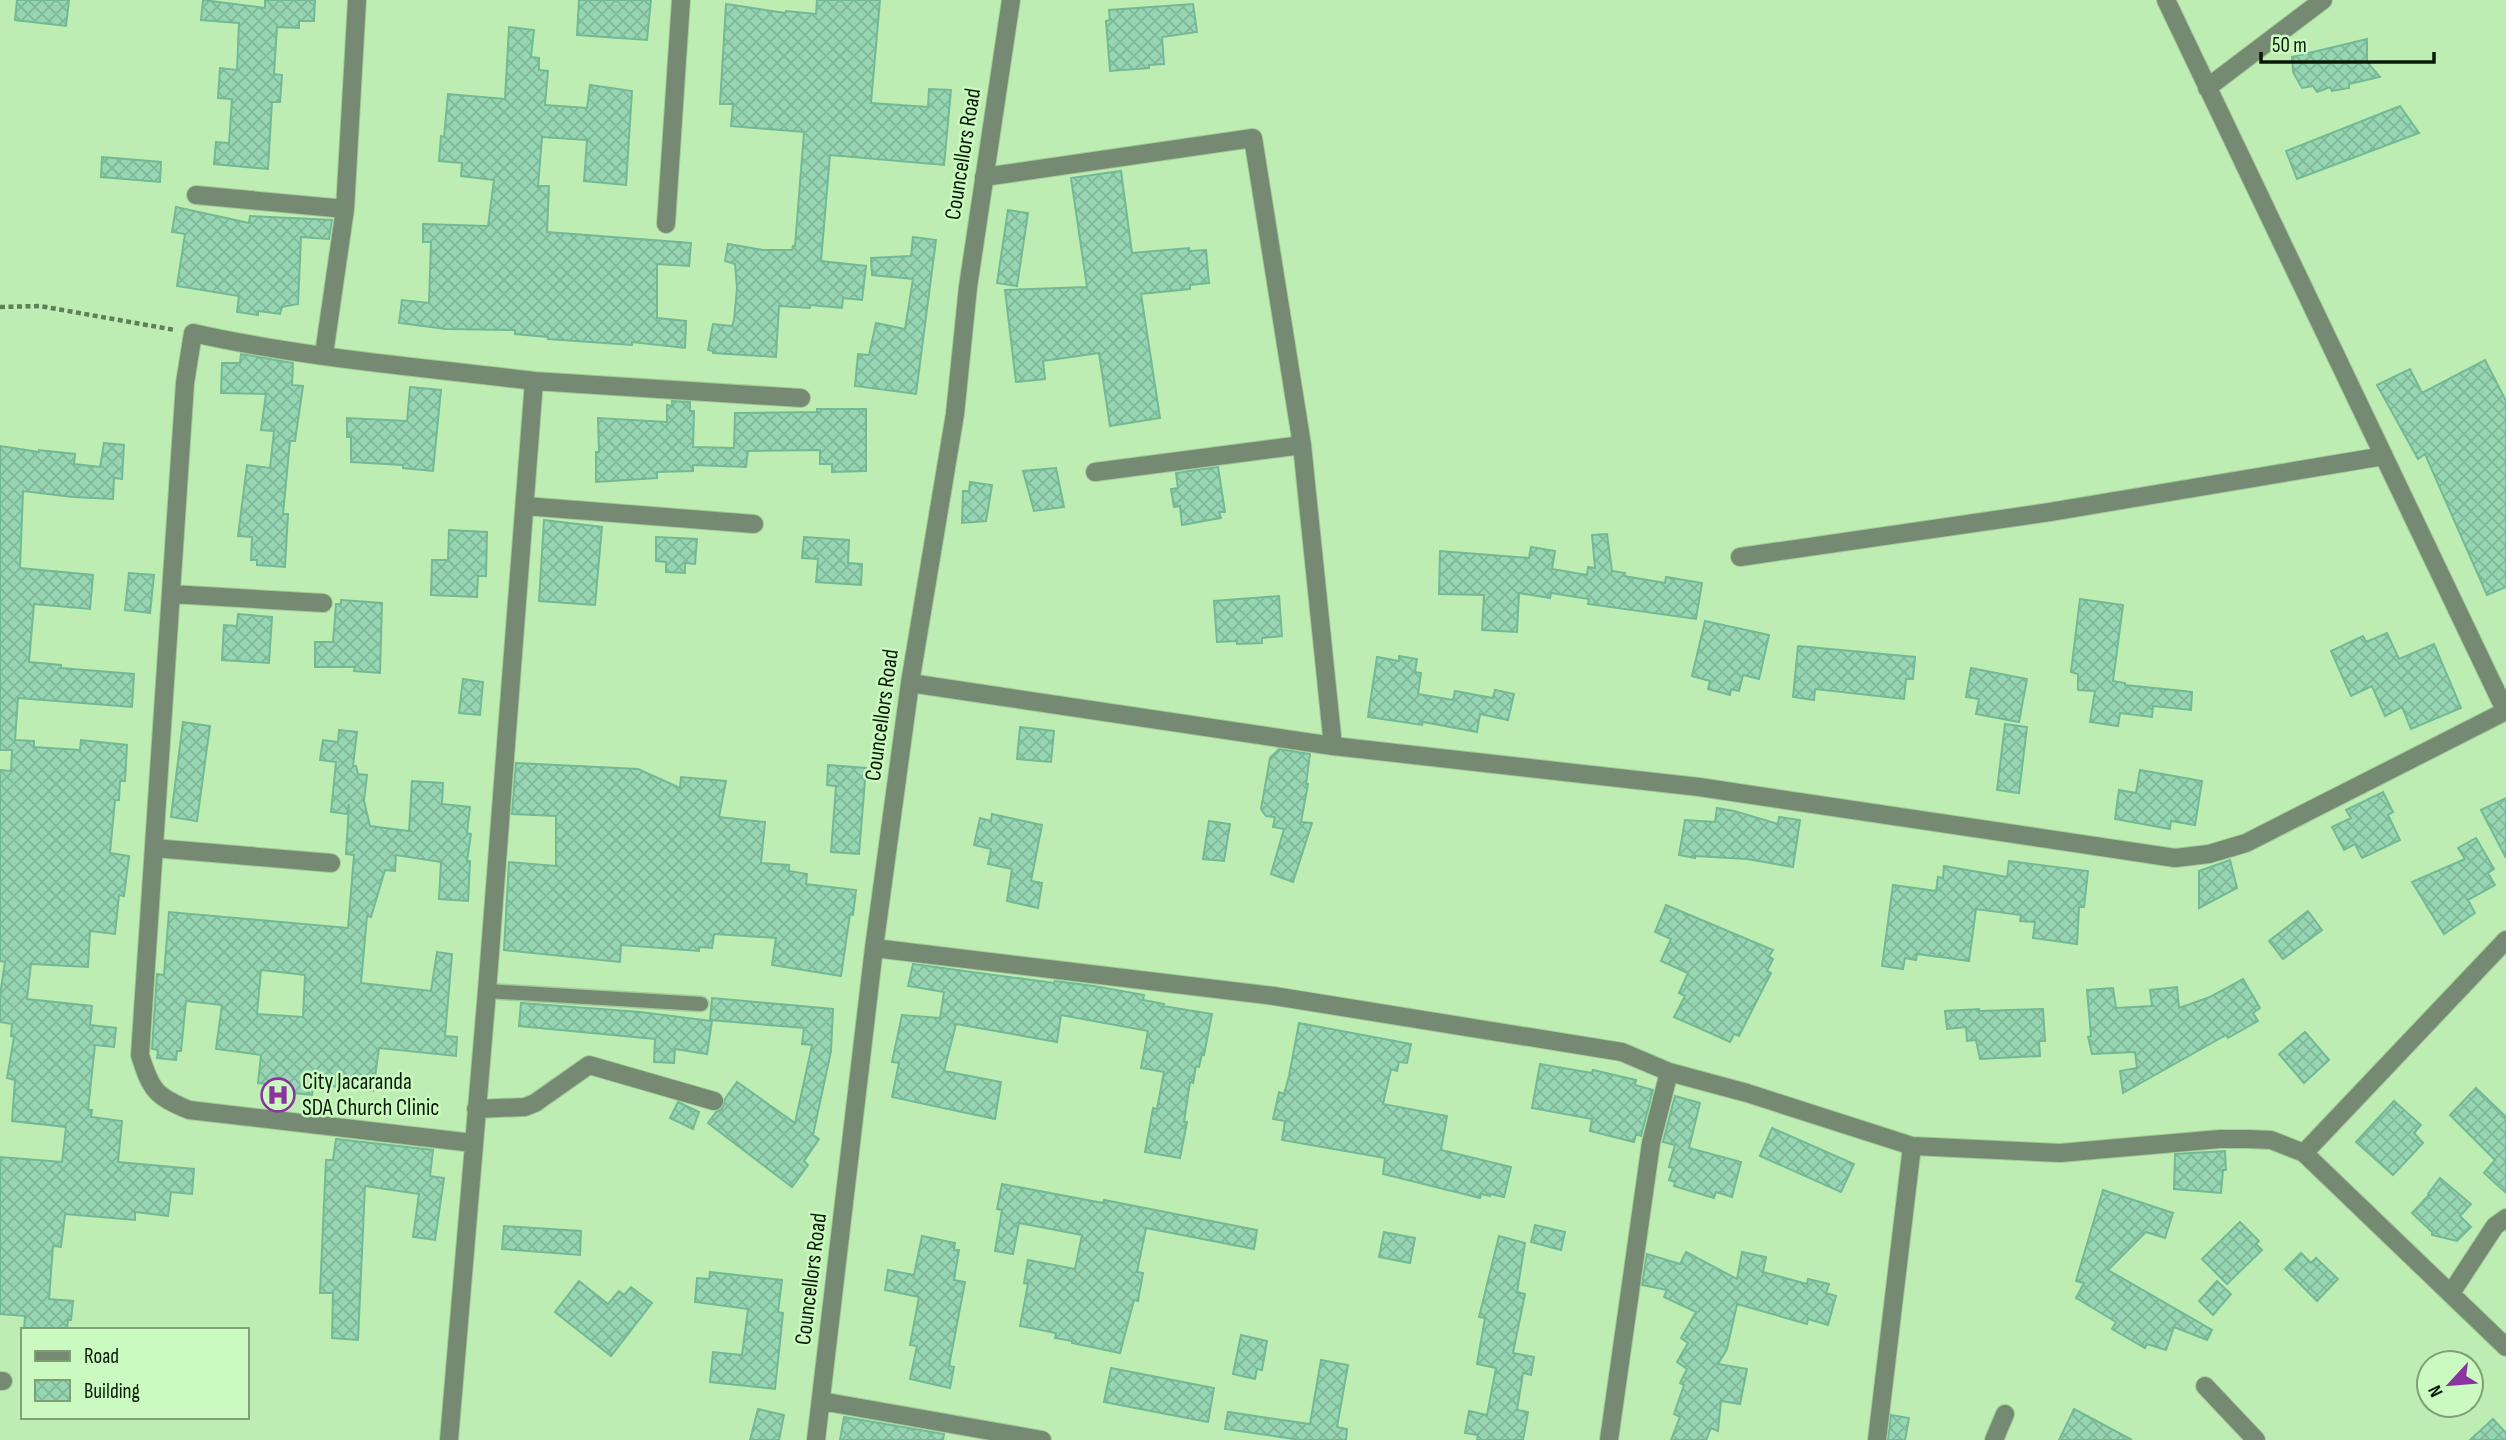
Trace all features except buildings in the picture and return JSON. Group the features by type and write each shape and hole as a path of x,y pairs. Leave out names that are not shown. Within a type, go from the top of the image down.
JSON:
{"street":[{"path":"324,354 345,209 357,0"},
{"path":"666,224 681,0"},
{"name":"Councellors Road","path":"816,1440 874,948 910,683 955,414 968,287 1011,0"},
{"path":"910,683 1333,746 1699,787 2175,858 2209,854 2246,843 2506,712 2166,0"},
{"path":"2207,88 2323,0"},
{"path":"984,177 1254,138 1302,446 1333,746"},
{"path":"196,195 345,209"},
{"path":"473,1143 190,1111 166,1101 149,1084 140,1055 185,383 193,333 221,340 534,381 801,398"},
{"path":"449,1440 534,381"},
{"path":"1095,472 1302,446"},
{"path":"1740,557 2050,512 2384,456"},
{"path":"526,506 754,524"},
{"path":"171,594 323,603"},
{"path":"154,848 331,863"},
{"path":"2304,1153 2506,940"},
{"path":"874,948 1287,998 1622,1052 1669,1072 1747,1093 1912,1146 2060,1153 2220,1139 2271,1140 2304,1153 2506,1347"},
{"path":"476,1109 525,1107 535,1103 589,1065 714,1101"},
{"path":"1609,1440 1651,1143 1669,1072"},
{"path":"1877,1440 1912,1146"},
{"path":"2451,1293 2495,1226 2506,1218"},
{"path":"2205,1385 2256,1440"},
{"path":"821,1401 1042,1440"},
{"path":"1994,1440 2005,1414"}],"lane":[{"path":"487,991 701,1004"}],"path":[{"path":"0,307 40,306 193,333"}],"place":[{"name":"City Jacaranda SDA Church Clinic","path":"278,1095"}]}
